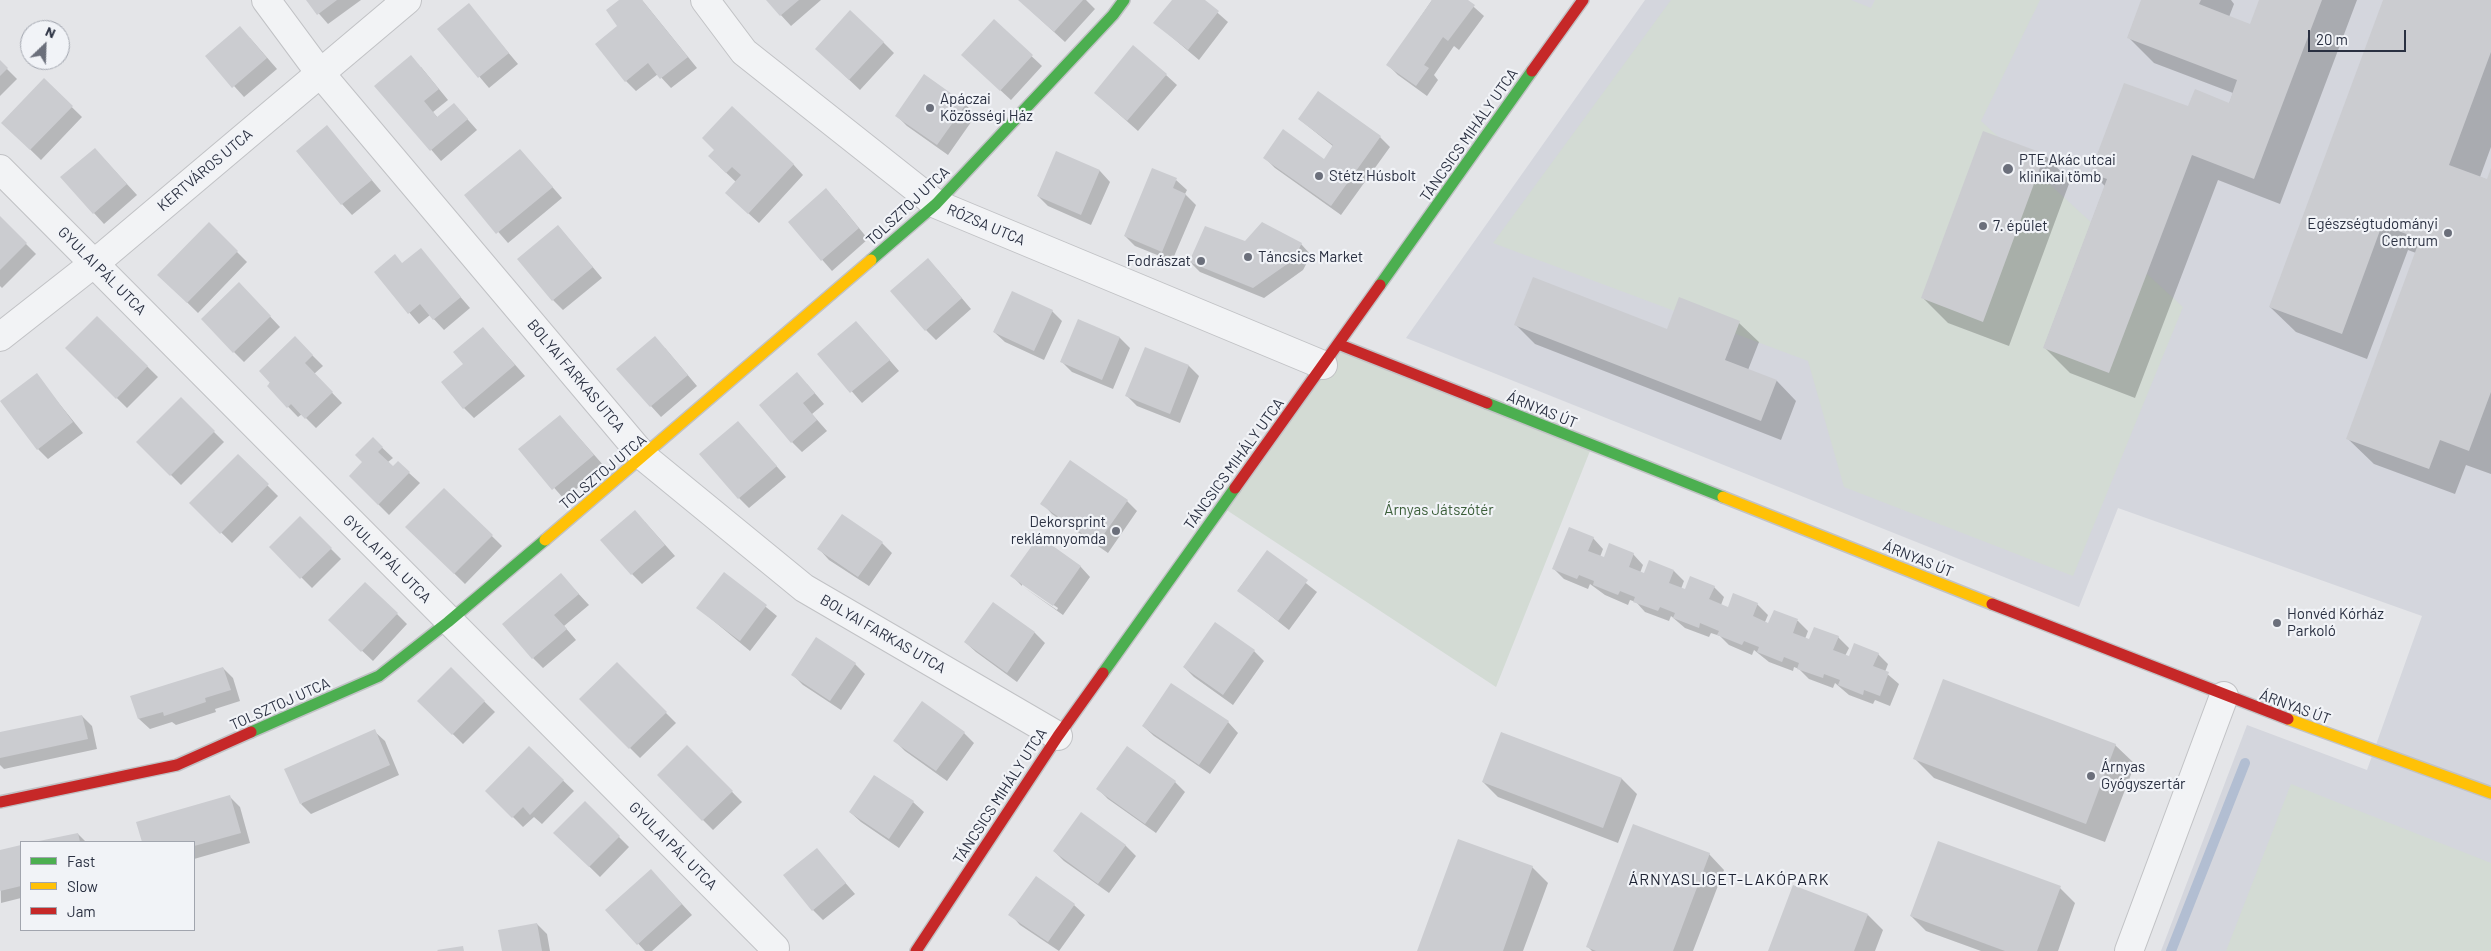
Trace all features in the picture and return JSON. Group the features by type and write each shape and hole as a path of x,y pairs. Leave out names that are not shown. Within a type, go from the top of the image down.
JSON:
{"street":[{"name":"BOLYAI FARKAS UTCA","path":"266,0 320,73 644,457 804,588 1058,736"},
{"name":"KERTVÁROS UTCA","path":"0,337 94,263 406,0"},
{"name":"RÓZSA UTCA","path":"705,0 744,52 936,204 1330,354"},
{"name":"TOLSZTOJ UTCA","path":"0,802 176,766 379,676 448,622 644,457 936,204 1113,15 1124,0"},
{"name":"TÁNCSICS MIHÁLY UTCA","path":"916,951 1058,736 1583,0"},
{"name":"GYULAI PÁL UTCA","path":"0,169 448,622 775,948"},
{"name":"ÁRNYAS ÚT","path":"1330,354 1627,451 2224,696 2491,793"},
{"path":"2129,951 2224,696"}],"shaded area":[{"name":"PTE Akác utcai klinikai tömb","path":"1645,0 2491,0 2491,951 2161,951 2247,725 2367,770 2422,616 2118,508 2079,607 1406,338"}],"green space":[{"path":"1671,0 1851,0 1871,8 1875,0 2040,0 1981,121 2183,307 2073,576 1844,487 1808,361 1493,243"},
{"name":"Árnyas Játszótér","path":"1338,344 1592,446 1496,687 1222,507"},
{"path":"2291,784 2491,863 2491,951 2226,951"}],"building":[{"path":"306,0 337,0 317,15"},
{"path":"619,0 642,0 688,57 660,79 648,63 625,82 595,44 617,26 606,10"},
{"path":"766,0 799,0 780,16"},
{"path":"1018,0 1083,0 1054,32"},
{"path":"1172,0 1205,0 1219,11 1188,50 1153,23"},
{"path":"1432,0 1468,0 1475,5 1448,41 1443,37 1424,65 1429,68 1416,86 1386,65"},
{"path":"2141,0 2201,0 2199,4 2250,24 2259,0 2322,0 2254,179 2192,155 2109,373 2043,348 2107,179 2090,173 2124,83 2188,106 2195,89 2229,103 2237,80 2127,38"},
{"name":"Egészségtudományi Centrum","path":"2383,0 2491,0 2491,52 2449,165 2487,179 2491,168 2491,392 2469,451 2440,440 2429,469 2346,439 2420,239 2382,225 2342,334 2269,307"},
{"path":"469,3 509,53 478,78 437,29"},
{"path":"850,10 884,42 849,80 815,49"},
{"path":"994,19 1033,55 1000,91 961,55"},
{"path":"240,26 267,58 232,88 205,56"},
{"path":"1133,45 1167,74 1127,121 1094,93"},
{"path":"411,55 439,89 424,101 437,117 454,103 468,119 430,151 374,86"},
{"path":"0,60 8,68 0,76"},
{"path":"924,74 966,104 937,145 895,116"},
{"path":"44,78 73,106 30,150 1,123"},
{"path":"1318,91 1381,136 1331,206 1263,158 1283,129 1324,159 1333,145 1298,119"},
{"path":"732,106 794,164 748,214 725,193 741,175 732,167 726,173 708,156 714,150 702,138"},
{"path":"327,125 372,180 341,205 296,151"},
{"name":"7. épület","path":"1983,131 2045,154 1983,322 1921,298"},
{"path":"95,148 127,184 93,214 60,177"},
{"path":"520,149 553,187 496,234 464,195"},
{"path":"1056,151 1100,170 1081,215 1037,196"},
{"path":"1152,168 1177,178 1173,188 1186,194 1162,252 1124,236"},
{"path":"826,188 859,228 821,261 788,222"},
{"path":"0,216 27,243 0,270"},
{"path":"209,222 238,251 187,303 157,275"},
{"path":"1262,222 1302,243 1293,260 1253,288 1189,262 1205,226 1245,241"},
{"path":"558,225 593,267 552,301 517,259"},
{"path":"421,248 461,297 433,320 420,304 408,314 374,272 395,254 402,263"},
{"path":"928,258 962,298 925,331 890,291"},
{"path":"1533,277 1667,329 1679,297 1740,321 1725,360 1777,380 1761,421 1514,325"},
{"path":"239,282 271,316 233,353 201,319"},
{"path":"1012,291 1053,310 1034,351 993,332"},
{"path":"97,316 148,366 116,399 65,348"},
{"path":"1078,319 1120,337 1102,380 1060,362"},
{"path":"856,321 890,360 850,393 817,354"},
{"path":"483,327 515,365 463,409 441,382 463,364 453,352"},
{"path":"295,336 313,355 305,363 333,392 305,419 291,404 287,408 267,386 270,383 259,371"},
{"path":"655,336 688,375 650,407 616,369"},
{"path":"1145,347 1189,365 1170,414 1125,396"},
{"path":"797,372 815,393 803,403 817,420 791,443 759,405"},
{"path":"37,373 73,422 37,450 0,401"},
{"path":"181,397 215,431 170,476 136,442"},
{"path":"560,415 594,455 552,490 518,449"},
{"path":"738,421 777,466 738,499 699,454"},
{"path":"373,437 383,447 378,452 393,466 398,461 410,472 378,505 349,476 362,462 355,455"},
{"path":"238,454 269,484 220,534 189,503"},
{"path":"1070,460 1128,500 1097,544 1040,504"},
{"path":"444,488 493,535 454,574 405,527"},
{"path":"635,510 665,545 631,575 600,540"},
{"path":"842,514 883,542 858,577 817,549"},
{"path":"300,516 332,548 300,579 269,547"},
{"path":"1569,527 1594,537 1588,551 1604,557 1609,543 1634,553 1629,567 1644,573 1649,560 1674,570 1669,583 1685,589 1690,576 1715,586 1709,599 1728,607 1733,593 1758,603 1753,616 1768,623 1774,610 1798,619 1793,633 1809,639 1814,627 1839,636 1833,650 1849,656 1854,643 1879,653 1873,666 1889,672 1880,696 1864,690 1863,695 1838,685 1840,680 1824,674 1823,678 1797,669 1799,663 1784,657 1782,662 1757,652 1759,647 1744,641 1742,645 1717,635 1719,631 1700,623 1699,628 1673,618 1675,613 1660,607 1658,611 1633,602 1635,597 1620,591 1618,595 1593,585 1594,581 1579,575 1577,579 1552,569"},
{"path":"1039,536 1081,566 1053,606 1010,576"},
{"path":"1267,550 1308,580 1278,621 1237,591"},
{"path":"724,572 767,605 740,641 696,608"},
{"path":"561,573 579,594 554,615 567,629 532,659 502,624"},
{"path":"365,582 398,613 361,652 328,620"},
{"path":"993,602 1035,632 1007,673 964,642"},
{"path":"1215,622 1255,650 1223,695 1183,667"},
{"path":"816,637 856,663 830,701 791,675"},
{"path":"617,662 667,712 629,749 579,699"},
{"path":"223,667 231,690 205,698 206,702 164,716 163,712 138,719 130,696"},
{"path":"451,667 485,701 452,735 417,701"},
{"path":"1943,679 2116,744 2086,824 1913,759"},
{"path":"1171,683 1229,721 1199,765 1142,726"},
{"path":"922,701 965,732 936,771 893,741"},
{"path":"82,715 88,739 0,758 0,732"},
{"path":"375,729 390,765 300,804 284,769"},
{"path":"1501,732 1622,778 1603,828 1482,782"},
{"path":"687,745 733,791 702,821 657,775"},
{"path":"529,746 564,780 530,815 523,807 512,818 485,791"},
{"path":"1127,746 1176,781 1145,824 1096,789"},
{"path":"874,775 914,801 889,839 849,812"},
{"path":"230,795 241,833 195,846 195,841 142,841 136,822"},
{"path":"585,801 620,836 589,867 553,833"},
{"path":"1081,812 1126,845 1098,884 1053,851"},
{"path":"1633,824 1710,853 1673,951 1596,951 1586,947"},
{"path":"78,833 80,841 39,841"},
{"path":"1458,839 1533,866 1503,951 1417,951"},
{"path":"1938,841 2061,886 2037,951 2005,951 1910,916"},
{"path":"20,845 20,886 0,891 0,850"},
{"path":"817,848 846,883 812,911 783,875"},
{"path":"651,869 682,904 637,945 605,910"},
{"path":"1036,876 1075,904 1048,942 1008,915"},
{"path":"1793,885 1868,914 1854,951 1768,951"},
{"path":"537,923 542,951 502,951 498,930"},
{"path":"463,946 464,951 437,950"}],"waterway":[{"path":"2171,951 2245,763"}],"traffic: fast":[{"path":"871,260 936,204 1113,15 1124,0"},
{"path":"1380,285 1532,71"},
{"path":"1487,403 1723,497"},
{"path":"1103,673 1235,488"},
{"path":"251,732 379,676 448,622 545,540"}],"traffic: slow":[{"path":"545,540 871,260"},
{"path":"1723,497 1992,604"},
{"path":"2288,719 2491,793"}],"traffic: jam":[{"path":"1532,71 1583,0"},
{"path":"1235,488 1380,285"},
{"path":"1338,344 1487,403"},
{"path":"1992,604 2288,719"},
{"path":"916,951 1058,736 1103,673"},
{"path":"0,802 177,765 251,732"}],"place":[{"name":"Apáczai Közösségi Ház","path":"930,108"},
{"name":"PTE Akác utcai klinikai tömb","path":"2008,169"},
{"name":"Stétz Húsbolt","path":"1319,176"},
{"name":"7. épület","path":"1983,226"},
{"name":"Egészségtudományi Centrum","path":"2448,233"},
{"name":"Táncsics Market","path":"1248,257"},
{"name":"Fodrászat","path":"1201,261"},
{"name":"Dekorsprint reklámnyomda","path":"1116,531"},
{"name":"Honvéd Kórház Parkoló","path":"2277,623"},
{"name":"Árnyas Gyógyszertár","path":"2091,776"}],"district":[{"name":"ÁRNYASLIGET-LAKÓPARK","path":"1729,880"}]}
